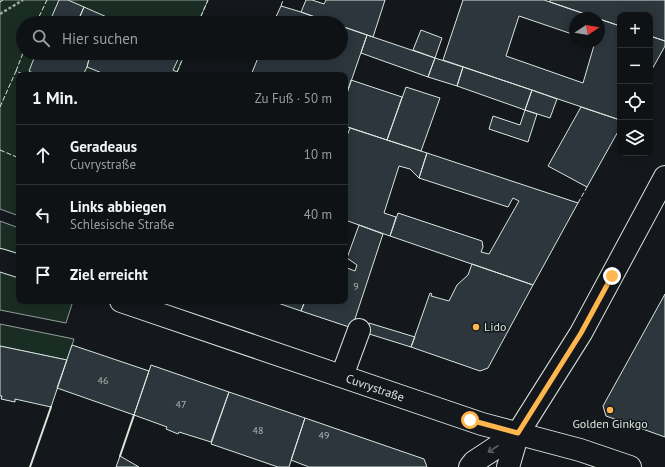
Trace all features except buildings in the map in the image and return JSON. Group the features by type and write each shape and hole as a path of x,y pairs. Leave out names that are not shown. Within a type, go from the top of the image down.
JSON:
{"street":[{"path":"508,467 518,433 581,333 665,177"},
{"path":"0,260 16,265"},
{"name":"Cuvrystraße","path":"130,304 482,424 580,450 630,467"},
{"path":"342,376 359,330"},
{"path":"470,467 474,462 518,433"}],"path":[{"path":"0,14 23,0"}],"green space":[{"path":"0,0 208,0 201,16 16,16 16,60 182,60 177,72 16,72 16,215 0,209"},
{"path":"0,221 16,227 16,258 0,252"},
{"path":"0,267 16,273 16,304 72,304 66,323 0,310"},
{"path":"0,324 74,339 67,360 0,346"}],"fence":[{"path":"39,16 47,0"},
{"path":"201,16 208,0"},
{"path":"281,6 283,0"},
{"path":"16,71 20,60"},
{"path":"177,72 182,60"},
{"path":"0,107 16,71 18,72"},
{"path":"0,150 16,157"},
{"path":"578,203 587,187"}],"wall":[{"path":"30,467 51,407"},
{"path":"120,456 134,415"}],"place":[{"name":"Lido","path":"476,327"},
{"name":"Golden Ginkgo","path":"610,410"}],"route":[{"path":"470,420 518,433 581,333 612,276"}]}
